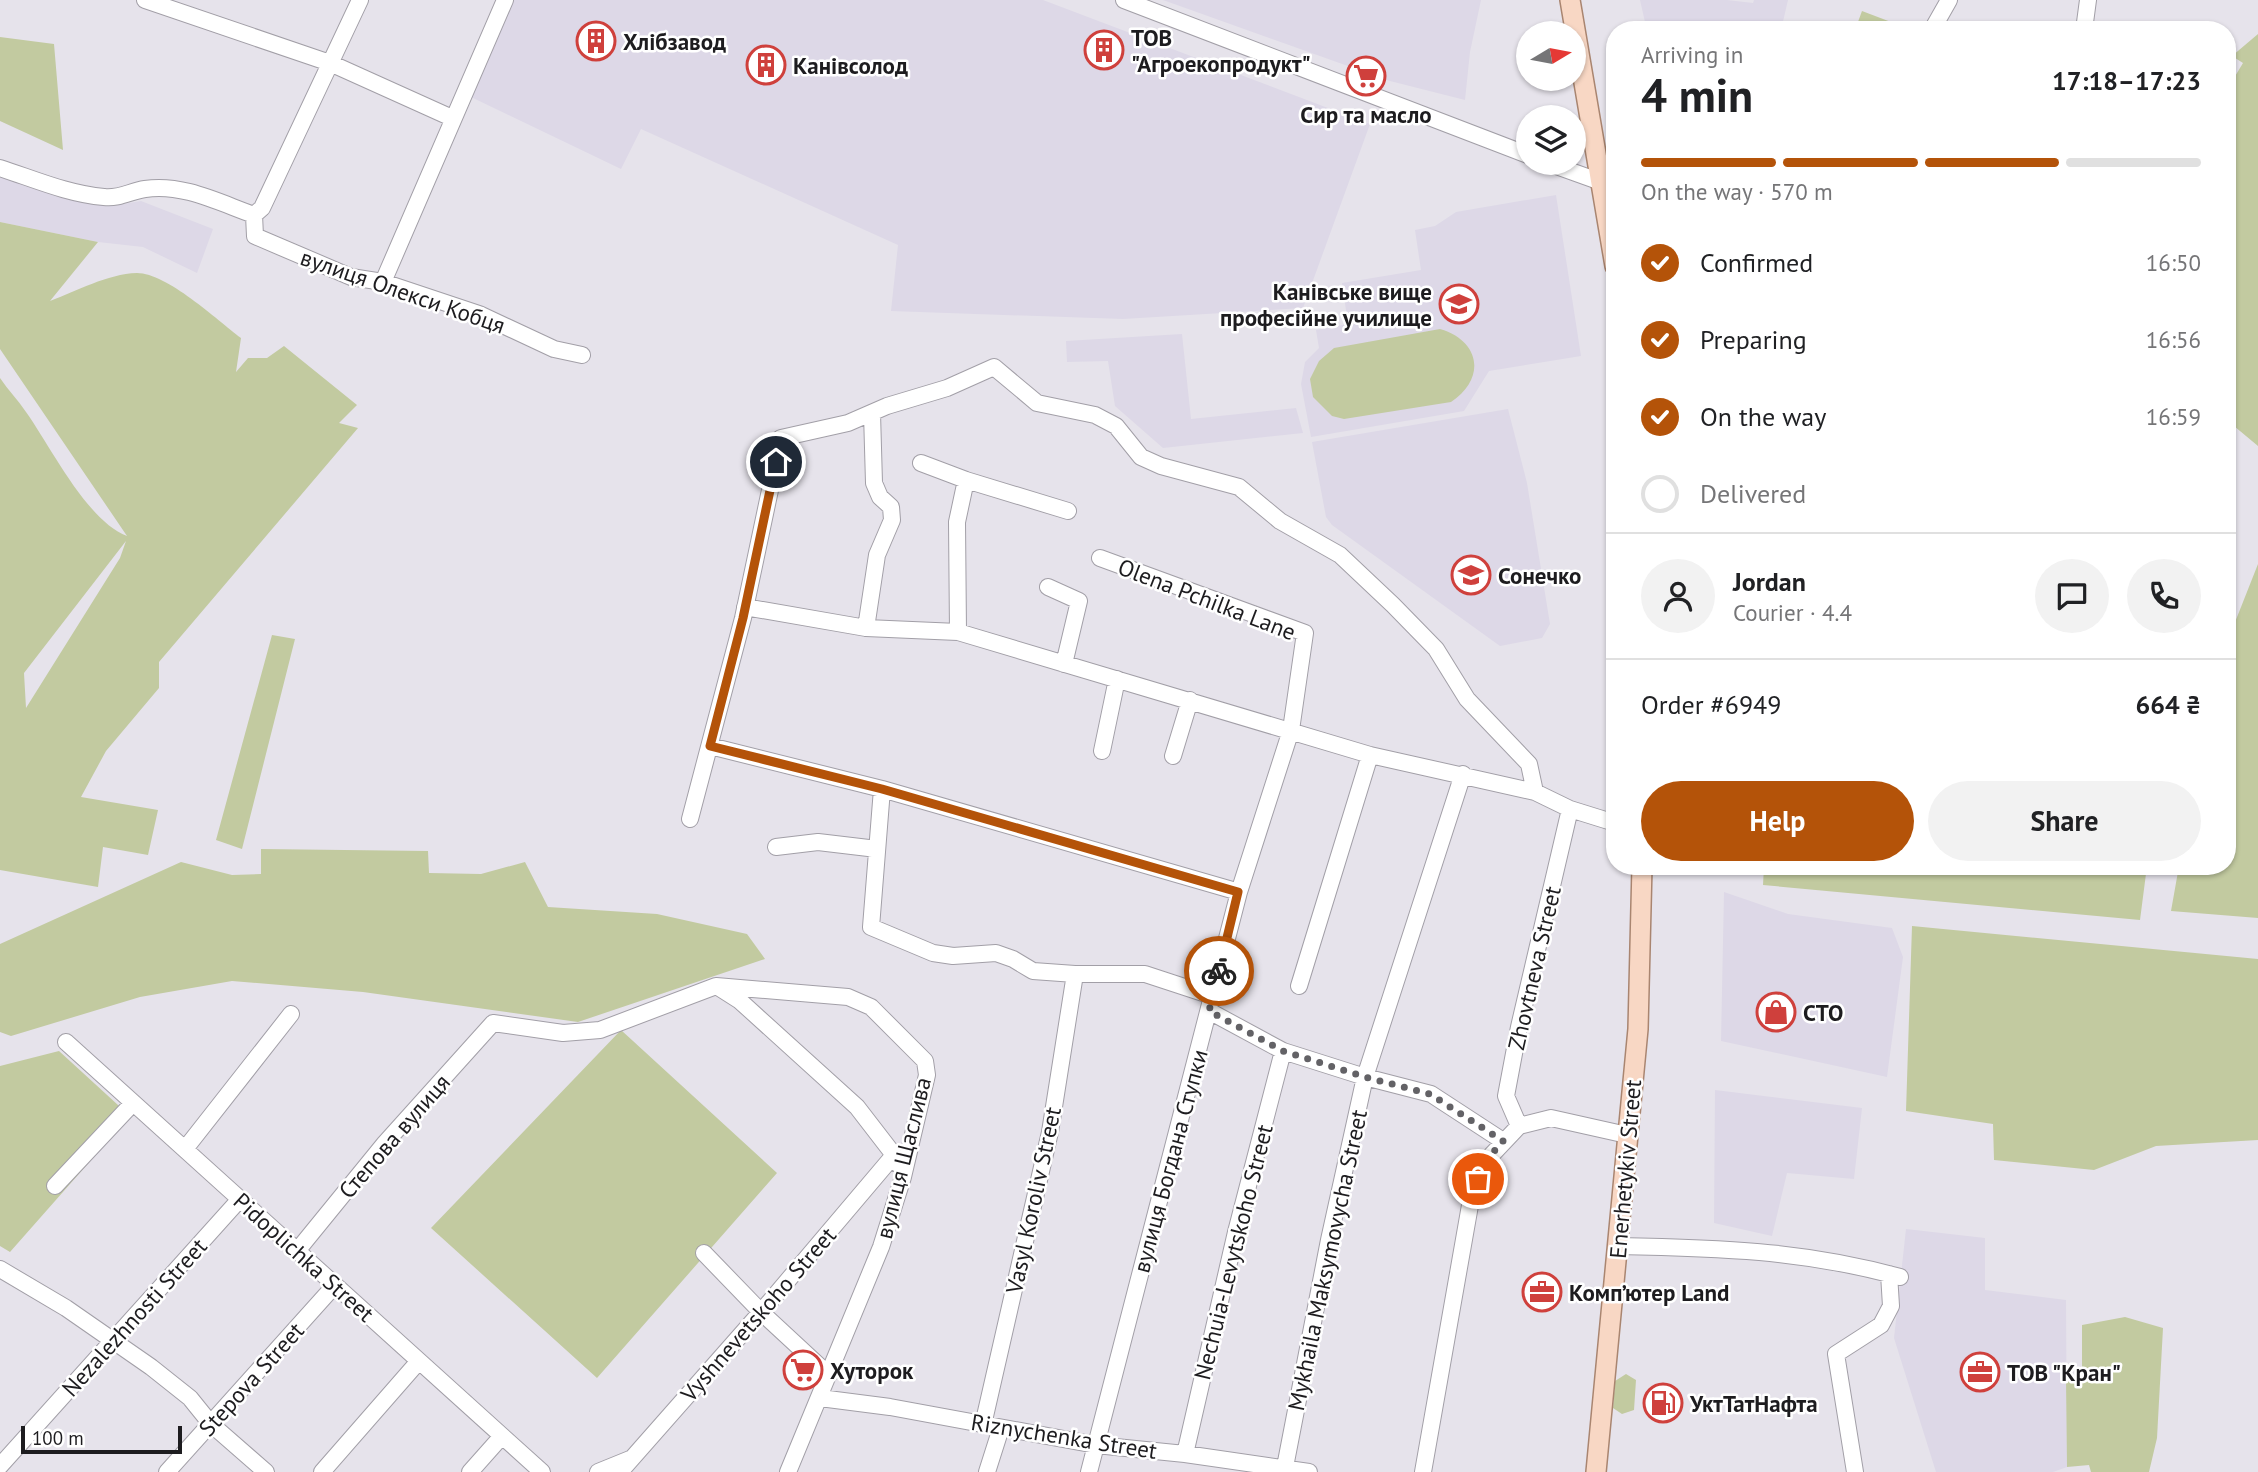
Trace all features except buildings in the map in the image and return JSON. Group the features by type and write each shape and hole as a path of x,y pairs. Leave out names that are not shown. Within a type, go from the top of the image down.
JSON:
{"main road":[{"path":"1570,0 1606,188"},
{"name":"Enerhetykiv Street","path":"1596,1472 1637,1029 1642,875"}],"street":[{"path":"145,0 330,63 452,118"},
{"path":"0,168 82,194 107,198 144,189 176,188 254,215 262,208 360,0"},
{"path":"383,282 505,0"},
{"path":"1124,0 1516,150"},
{"path":"1937,21 1949,0"},
{"path":"2085,21 2088,0"},
{"path":"1572,175 1606,192"},
{"name":"вулиця Олекси Кобця","path":"254,215 255,236 351,277 383,282 479,314 554,349 582,355"},
{"path":"690,820 745,607 781,438 848,423 887,406 947,388 995,367 1037,403 1095,415 1116,426 1140,457 1161,466 1239,487 1280,521 1340,555 1436,649 1466,699 1529,765 1535,792"},
{"path":"866,628 877,555 892,520 891,507 880,497 874,484 872,413"},
{"path":"921,463 966,480 1068,511"},
{"path":"958,632 957,522 966,480"},
{"name":"Olena Pchilka Lane","path":"1100,558 1305,633 1291,730"},
{"path":"1048,587 1079,601 1065,664"},
{"path":"745,607 866,628 958,632 1370,755 1535,792 1570,809 1606,820"},
{"path":"1102,751 1117,679"},
{"path":"1173,756 1190,701"},
{"name":"вулиця Богдана Ступки","path":"1089,1472 1238,892 1291,730"},
{"path":"710,746 882,789 1238,892"},
{"path":"1300,986 1370,755"},
{"name":"Mykhaila Maksymovycha Street","path":"1285,1467 1329,1240 1365,1077 1463,775"},
{"path":"882,789 871,927 933,954 953,956 996,953 1033,971 1145,974 1211,1004 1283,1051 1430,1094 1503,1141"},
{"name":"Zhovtneva Street","path":"1519,1126 1506,1096 1519,1027 1570,809"},
{"path":"776,847 818,842 877,849"},
{"name":"Vasyl Koroliv Street","path":"983,1425 1050,1132 1075,974"},
{"path":"716,986 740,1001 857,1107 894,1155 903,1177"},
{"name":"Степова вулиця","path":"297,1251 385,1143 493,1023 563,1033 600,1030 716,986"},
{"name":"вулиця Щаслива","path":"716,986 848,997 871,1007 925,1061 927,1075 903,1177 881,1247 788,1472"},
{"path":"185,1149 291,1014"},
{"name":"Pidoplichka Street","path":"66,1042 542,1472"},
{"name":"Nechuia-Levytskoho Street","path":"1185,1454 1236,1232 1283,1051"},
{"path":"55,1186 133,1102"},
{"path":"1423,1472 1472,1194 1483,1164 1519,1126 1551,1118 1628,1135"},
{"name":"Vyshnevetskoho Street","path":"620,1472 894,1155"},
{"name":"Nezalezhnosti Street","path":"0,1466 240,1199"},
{"path":"1617,1246 1760,1250 1857,1265 1895,1275 1891,1306 1881,1325 1836,1354 1855,1472"},
{"path":"704,1253 761,1312 830,1375"},
{"path":"0,1269 113,1339 190,1398 211,1424 266,1472"},
{"name":"Stepova Street","path":"167,1472 335,1285"},
{"path":"322,1472 419,1361"},
{"name":"Riznychenka Street","path":"820,1398 890,1407 1096,1445 1185,1454 1309,1472"},
{"path":"986,1472 1001,1428"},
{"path":"470,1472 502,1436"},
{"path":"598,1472 632,1458"}],"shaded area":[{"path":"511,0 1043,0 1370,124 1303,308 1123,319 891,311 898,245 641,129 621,169 471,97"},
{"path":"1163,0 1481,0 1470,52 1465,100 1390,81"},
{"path":"1640,0 1727,0 1753,3 1754,0 1788,0 1783,21 1645,21"},
{"path":"0,177 79,201 111,206 141,201 213,229 197,273 143,247 98,242 0,222"},
{"name":"Канівське вище професійне училище","path":"1556,195 1581,356 1489,371 1464,411 1311,437 1301,384 1305,362 1319,348 1316,330 1348,324 1342,283 1421,270 1415,230 1435,226 1456,212"},
{"path":"1182,334 1191,419 1296,408 1303,433 1163,448 1115,406 1108,361 1067,362 1066,341"},
{"name":"Сонечко","path":"1508,409 1527,483 1550,624 1542,638 1500,646 1332,525 1326,517 1312,442"},
{"path":"1724,892 1788,914 1892,928 1903,957 1887,1077 1721,1041"},
{"path":"1715,1090 1862,1108 1854,1179 1787,1173 1772,1236 1714,1223"},
{"name":"ТОВ \"Кран\"","path":"1906,1229 1985,1238 1985,1290 2066,1300 2067,1467 2053,1472 1936,1472 1894,1338"}],"green space":[{"path":"1862,11 1888,21 1858,21"},
{"path":"2258,34 2258,446 2236,428 2236,75 2243,63 2236,59 2236,53"},
{"path":"0,37 54,44 63,150 0,121"},
{"path":"0,222 98,242 50,301 115,276 137,273 149,275 177,289 241,338 236,372 248,358 267,358 284,346 357,405 339,423 358,428 159,662 159,688 106,751 81,797 158,810 148,855 103,847 98,887 0,870 0,378 84,499 112,528 127,536 0,349","holes":["126,541 120,558 26,708 24,673"]},
{"path":"1440,329 1464,342 1474,361 1470,383 1451,402 1344,419 1332,416 1313,397 1310,379 1319,361 1334,348"},
{"path":"2258,564 2258,918 2171,911 2177,875 2236,875 2236,620"},
{"path":"272,635 295,639 242,849 216,840"},
{"path":"261,849 428,851 429,873 481,874 525,862 548,907 657,914 747,934 765,959 578,1022 363,992 232,981 140,997 11,1036 0,1032 0,944 181,862 232,875 261,874"},
{"path":"1764,875 2146,875 2140,920 1763,885"},
{"path":"1912,926 2258,959 2258,1140 2156,1146 2094,1170 1994,1160 1993,1124 1906,1111"},
{"path":"621,1030 777,1173 597,1378 431,1228"},
{"path":"59,1051 130,1116 10,1252 0,1246 0,1066"},
{"path":"2125,1317 2163,1328 2157,1438 2149,1472 2091,1472 2089,1465 2067,1467 2066,1380 2082,1379 2082,1325"},
{"path":"1626,1374 1636,1380 1634,1410 1622,1414 1613,1408 1615,1381"}],"way so far":[{"path":"1219,971 1209,1011 1283,1051 1430,1094 1503,1141 1483,1164 1478,1179"}],"place":[{"name":"Хлібзавод","path":"596,41"},
{"name":"ТОВ \"Агроекопродукт\"","path":"1104,50"},
{"name":"Канівсолод","path":"766,65"},
{"name":"Сир та масло","path":"1366,76"},
{"name":"Канівське вище професійне училище","path":"1459,304"},
{"name":"Сонечко","path":"1471,575"},
{"name":"СТО","path":"1776,1012"},
{"name":"Комп’ютер Land","path":"1542,1292"},
{"name":"Хуторок","path":"803,1370"},
{"name":"ТОВ \"Кран\"","path":"1980,1372"},
{"name":"УктТатНафта","path":"1663,1403"}],"route":[{"path":"776,462 743,618 710,746 882,789 1238,892 1219,971"}]}
